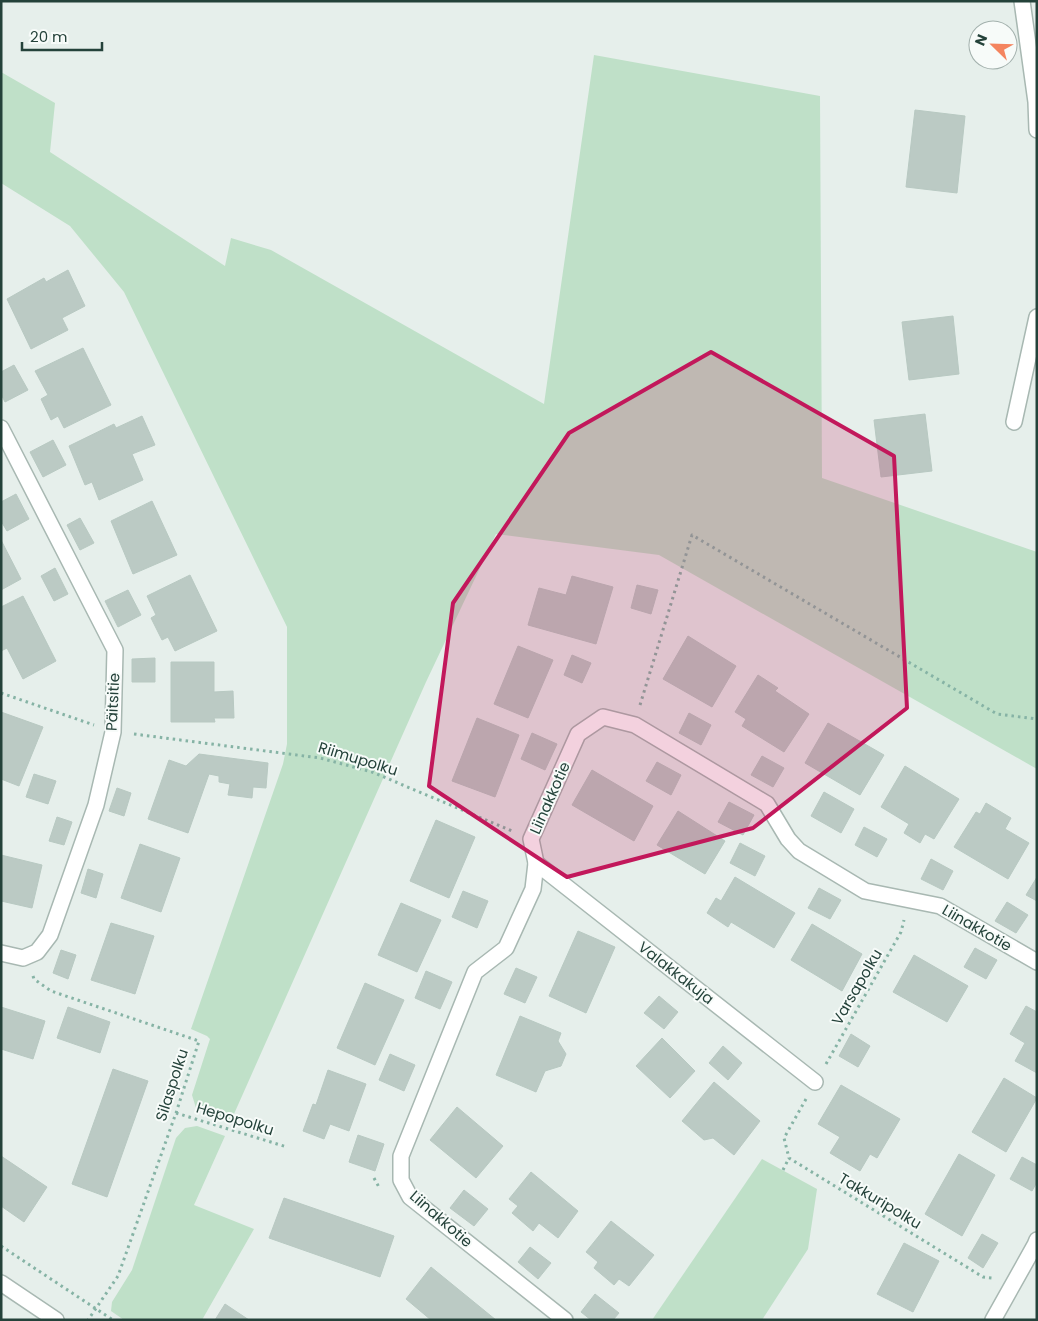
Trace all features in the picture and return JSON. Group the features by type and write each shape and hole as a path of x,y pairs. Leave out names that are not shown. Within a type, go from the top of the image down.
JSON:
{"street":[{"path":"1022,1 1036,102 1037,130"},
{"path":"1014,422 1037,317"},
{"name":"Päitsitie","path":"1,428 115,650 113,732 96,805 50,935 37,952 23,958"},
{"name":"Liinakkotie","path":"565,1320 410,1197 401,1180 401,1156 475,972 506,948 533,889 536,863 531,839 578,734 603,717 635,725 767,804 788,839 799,851 865,891 940,906 1037,962"},
{"name":"Valakkakuja","path":"536,863 816,1082"},
{"path":"1,954 23,958"},
{"path":"993,1320 1037,1240"},
{"path":"1,1284 56,1320"}],"path":[{"path":"635,725 692,535 997,714 1037,719"},
{"path":"1,693 88,723"},
{"name":"Riimupolku","path":"138,735 320,758 372,772 531,839"},
{"name":"Varsapolku","path":"816,1082 902,932 908,899"},
{"name":"Silaspolku","path":"23,958 34,980 51,991 199,1041 176,1113 118,1276 88,1320"},
{"path":"783,1170 790,1158 784,1138 816,1082"},
{"name":"Hepopolku","path":"176,1113 287,1147"},
{"name":"Takkuripolku","path":"790,1158 983,1277 1015,1281"},
{"path":"1,1246 113,1320"}],"highlighted area":[{"path":"711,352 894,456 907,708 753,828 567,877 429,786 453,603 569,433"}],"green space":[{"path":"594,55 820,96 822,478 1037,552 1037,769 659,555 496,534 426,682 230,1123 196,1108 192,1095 210,1039 191,1029 283,764 287,744 287,627 124,292 70,226 1,183 1,72 55,103 50,152 225,266 231,238 271,250 544,404"},
{"path":"197,1126 225,1136 194,1205 254,1229 202,1320 124,1320 111,1311 112,1302 132,1270 176,1138 185,1128"},
{"path":"762,1159 817,1189 808,1249 762,1320 652,1320"}],"building":[{"path":"915,110 965,116 957,193 906,187"},
{"path":"68,270 85,306 62,318 68,330 31,349 7,299 44,278 46,282"},
{"path":"953,316 959,374 909,380 902,322"},
{"path":"83,348 111,405 64,428 58,416 51,420 41,399 48,395 35,371"},
{"path":"14,365 28,390 5,402 1,394 1,372"},
{"path":"925,414 932,471 881,477 874,420"},
{"path":"142,416 155,445 132,454 143,480 99,500 92,482 85,485 69,446 114,424 116,428"},
{"path":"53,440 66,465 43,477 30,452"},
{"path":"16,494 29,519 7,531 1,521 1,502"},
{"path":"152,501 177,555 133,574 111,521"},
{"path":"80,518 94,543 80,550 67,525"},
{"path":"1,540 21,579 1,590"},
{"path":"55,568 68,594 54,601 41,576"},
{"path":"190,575 217,631 175,651 168,637 162,640 151,618 156,615 147,596"},
{"path":"572,576 613,587 596,644 528,625 539,588 566,595"},
{"path":"637,585 658,590 651,614 631,608"},
{"path":"128,590 141,615 118,627 105,601"},
{"path":"23,596 56,661 23,679 7,648 1,651 1,607"},
{"path":"688,636 736,666 712,707 663,679"},
{"path":"518,646 553,660 528,718 494,704"},
{"path":"572,655 591,663 582,683 564,675"},
{"path":"155,658 155,682 132,682 132,659"},
{"path":"171,662 214,662 214,692 233,691 234,718 214,718 215,722 171,722"},
{"path":"758,675 778,688 775,691 809,714 784,752 742,726 746,719 735,712"},
{"path":"1,712 43,727 19,786 1,779"},
{"path":"689,713 711,725 701,745 679,733"},
{"path":"477,718 519,735 495,797 452,781"},
{"path":"828,723 884,755 860,795 805,763"},
{"path":"532,733 557,744 545,770 521,759"},
{"path":"199,754 268,763 266,788 253,787 252,798 228,795 230,784 219,782 219,776 209,774 188,833 148,819 169,760 186,766"},
{"path":"762,756 784,768 773,787 751,775"},
{"path":"657,762 681,775 671,795 646,781"},
{"path":"905,766 959,799 934,839 925,834 920,843 904,833 909,824 881,807"},
{"path":"592,770 653,806 634,841 572,805"},
{"path":"34,774 56,781 48,804 26,797"},
{"path":"117,788 131,793 124,816 109,811"},
{"path":"824,792 854,809 841,833 811,816"},
{"path":"729,802 754,815 743,835 718,822"},
{"path":"986,803 1011,818 1005,829 1029,843 1008,879 954,847 976,812 980,814"},
{"path":"678,811 725,841 705,874 657,845"},
{"path":"57,817 72,822 64,845 49,841"},
{"path":"436,820 475,837 449,898 410,881"},
{"path":"864,827 887,839 877,857 855,845"},
{"path":"740,843 765,856 755,876 730,863"},
{"path":"140,844 180,858 161,912 121,898"},
{"path":"1,855 42,865 32,908 1,901"},
{"path":"931,859 953,871 943,890 921,879"},
{"path":"88,869 103,874 96,898 81,893"},
{"path":"735,877 795,913 774,948 731,922 728,927 707,913 716,898 721,901"},
{"path":"1037,877 1037,901 1026,895"},
{"path":"819,888 841,900 830,919 808,908"},
{"path":"463,891 488,901 477,928 452,917"},
{"path":"1007,902 1028,915 1016,933 995,921"},
{"path":"401,903 441,920 417,972 378,955"},
{"path":"111,923 154,936 135,994 91,980"},
{"path":"812,924 862,954 842,991 791,960"},
{"path":"578,931 615,947 586,1013 549,996"},
{"path":"975,948 997,960 986,979 964,967"},
{"path":"61,950 76,955 68,979 53,973"},
{"path":"914,955 968,986 947,1022 893,992"},
{"path":"516,968 537,977 525,1003 504,994"},
{"path":"426,971 452,982 440,1009 415,998"},
{"path":"365,983 404,1000 375,1065 337,1048"},
{"path":"659,996 678,1012 664,1029 644,1013"},
{"path":"1026,1006 1037,1012 1037,1073 1015,1061 1025,1043 1010,1034"},
{"path":"1,1007 45,1021 33,1059 1,1049"},
{"path":"68,1007 110,1022 100,1053 57,1038"},
{"path":"520,1016 561,1033 558,1041 566,1054 561,1066 545,1071 536,1092 496,1075"},
{"path":"851,1034 870,1046 858,1067 839,1056"},
{"path":"662,1038 695,1071 670,1098 636,1066"},
{"path":"723,1046 742,1063 728,1080 709,1063"},
{"path":"390,1054 415,1065 404,1091 379,1080"},
{"path":"113,1069 148,1081 107,1197 72,1184"},
{"path":"328,1070 366,1084 349,1131 330,1124 324,1139 303,1131 313,1104 316,1105"},
{"path":"1004,1078 1037,1098 1006,1152 972,1132"},
{"path":"714,1082 760,1121 734,1155 713,1138 704,1140 682,1121"},
{"path":"841,1085 900,1119 877,1158 870,1154 860,1171 830,1153 840,1137 818,1124"},
{"path":"457,1107 503,1146 476,1178 430,1140"},
{"path":"358,1135 384,1144 375,1171 349,1162"},
{"path":"959,1154 995,1175 962,1236 925,1214"},
{"path":"1,1156 47,1187 24,1222 1,1206"},
{"path":"1022,1157 1037,1165 1037,1182 1032,1191 1010,1179"},
{"path":"531,1172 578,1211 558,1238 539,1223 533,1231 512,1213 518,1206 509,1199"},
{"path":"464,1190 488,1209 474,1226 450,1208"},
{"path":"284,1198 394,1236 380,1277 269,1238"},
{"path":"611,1221 654,1255 629,1286 619,1279 614,1285 594,1268 598,1262 586,1252"},
{"path":"982,1234 998,1243 983,1268 968,1258"},
{"path":"904,1243 939,1261 913,1312 877,1294"},
{"path":"530,1247 551,1263 538,1279 518,1262"},
{"path":"431,1267 496,1320 431,1320 406,1299"},
{"path":"595,1294 619,1313 613,1320 591,1320 581,1312"},
{"path":"225,1304 249,1320 215,1320"}]}
